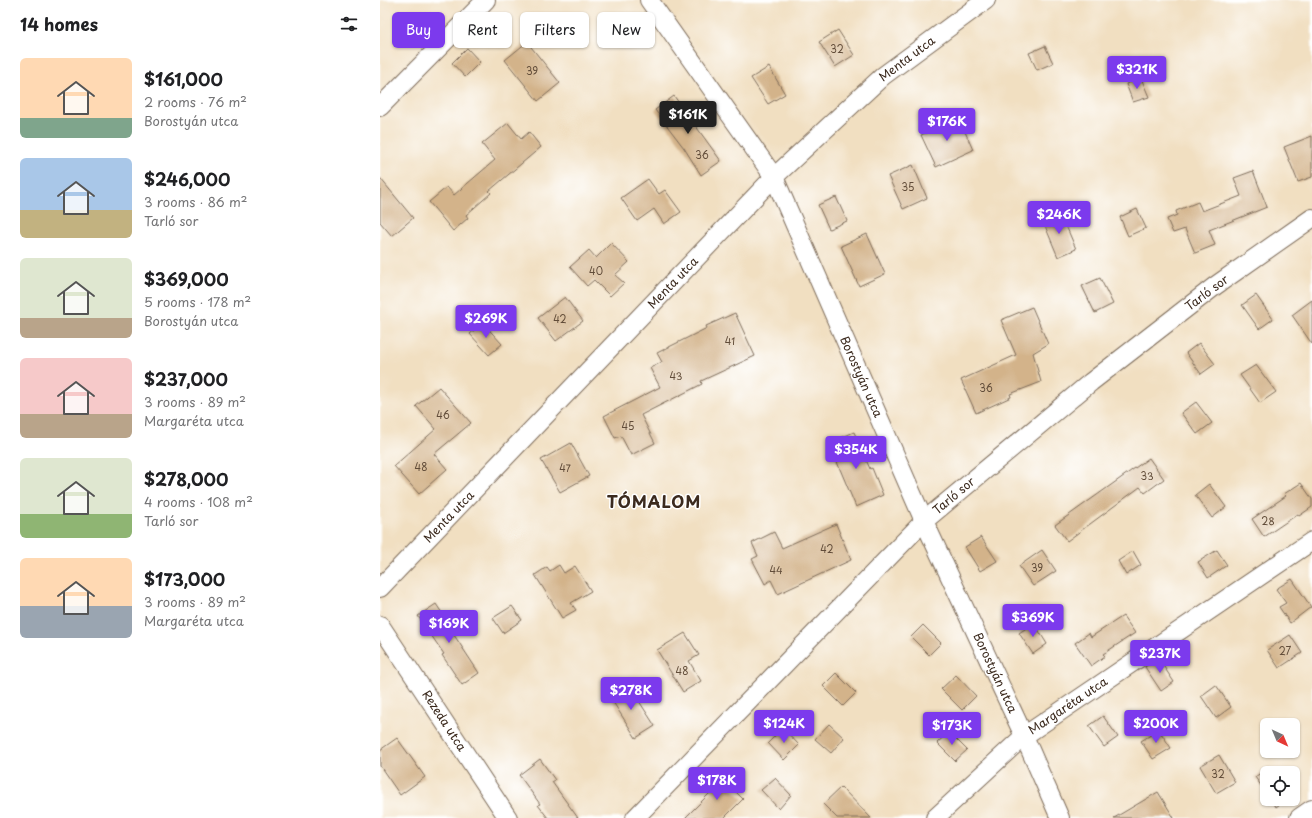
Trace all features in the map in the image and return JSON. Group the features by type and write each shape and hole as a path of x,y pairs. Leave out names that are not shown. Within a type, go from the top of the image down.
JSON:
{"street":[{"path":"380,108 486,0"},
{"name":"Borostyán utca","path":"649,0 774,177 924,521 1024,736 1060,818"},
{"name":"Menta utca","path":"380,588 774,177 883,76 986,0"},
{"name":"Tarló sor","path":"635,818 924,521 1091,382 1215,286 1312,218"},
{"name":"Margaréta utca","path":"936,818 1024,736 1312,541"},
{"name":"Rezeda utca","path":"380,625 508,818"},
{"path":"1298,818 1312,809"}],"building":[{"path":"838,30 854,55 835,67 819,42"},
{"path":"1045,46 1053,63 1037,70 1029,53"},
{"path":"467,48 480,62 465,77 452,63"},
{"path":"520,48 532,48 560,83 538,101 505,60"},
{"path":"769,67 785,94 768,104 751,78"},
{"path":"1141,78 1149,97 1133,102 1126,84"},
{"path":"674,96 721,161 701,175 684,148 655,110"},
{"path":"959,118 973,150 936,167 921,135"},
{"path":"508,123 521,139 529,132 541,147 489,191 491,193 466,215 468,218 453,231 429,202 447,187 454,195 495,160 482,144"},
{"path":"1312,136 1312,177 1298,182 1284,147"},
{"path":"913,165 927,198 903,209 888,176"},
{"path":"1253,171 1267,207 1209,230 1215,245 1195,253 1185,229 1173,233 1167,219 1177,215 1176,211 1198,202 1202,211 1241,196 1234,178"},
{"path":"380,178 413,218 392,236 380,222"},
{"path":"648,179 659,194 665,190 681,212 664,224 654,209 637,221 621,198"},
{"path":"836,197 847,221 829,229 818,205"},
{"path":"1137,209 1146,228 1128,236 1120,217"},
{"path":"1061,214 1076,249 1058,257 1043,221"},
{"path":"867,234 885,274 859,286 841,246"},
{"path":"611,243 629,262 615,275 624,283 610,296 594,280 587,286 570,267 589,250 596,258"},
{"path":"1100,278 1113,304 1095,313 1082,286"},
{"path":"1256,295 1273,319 1259,329 1242,305"},
{"path":"565,297 583,321 556,341 538,318"},
{"path":"1312,300 1312,344 1292,315"},
{"path":"1032,307 1048,344 1033,353 1041,382 1010,394 1011,397 976,413 961,380 1016,355 1001,320"},
{"path":"735,313 755,356 701,381 702,384 641,415 655,443 631,455 621,436 615,438 604,416 660,387 650,368 662,362 657,353 707,328 706,326"},
{"path":"483,323 502,344 489,355 470,334"},
{"path":"1199,343 1215,364 1201,374 1186,353"},
{"path":"1256,365 1276,392 1260,403 1240,375"},
{"path":"439,387 471,423 434,454 447,469 419,494 394,466 436,429 416,406"},
{"path":"1196,402 1212,423 1197,434 1181,413"},
{"path":"854,432 870,469 872,468 883,495 856,507 829,443"},
{"path":"571,443 589,476 560,492 541,460"},
{"path":"1149,458 1164,479 1145,493 1140,487 1067,541 1055,525"},
{"path":"1301,483 1312,499 1312,507 1299,516 1298,514 1264,537 1252,519 1286,496 1284,494"},
{"path":"1209,484 1226,507 1212,518 1195,495"},
{"path":"836,524 851,560 778,594 771,580 765,584 752,559 758,556 752,543 774,532 782,548"},
{"path":"981,537 997,561 980,571 965,547"},
{"path":"1042,550 1056,571 1033,586 1019,566"},
{"path":"1217,550 1227,565 1208,578 1198,562"},
{"path":"1133,551 1141,565 1126,575 1118,561"},
{"path":"559,565 564,573 575,566 591,591 571,603 576,610 562,618 535,575 547,567 550,571"},
{"path":"1292,579 1311,607 1290,623 1279,607 1286,603 1276,589"},
{"path":"436,604 479,673 462,685 442,655 444,654 418,616"},
{"path":"512,606 522,620 503,633 493,618"},
{"path":"1123,616 1135,633 1103,654 1105,656 1091,666 1075,643 1089,633 1091,637"},
{"path":"1034,623 1047,644 1033,654 1019,633"},
{"path":"923,625 941,643 929,655 911,637"},
{"path":"685,633 699,655 689,661 701,681 683,692 657,650"},
{"path":"1290,635 1302,653 1279,668 1267,650"},
{"path":"1158,658 1174,682 1161,691 1145,667"},
{"path":"836,673 856,693 843,706 823,686"},
{"path":"956,675 976,696 962,710 941,689"},
{"path":"620,683 632,701 637,698 655,726 636,738 606,691"},
{"path":"1216,685 1231,707 1216,718 1201,696"},
{"path":"1103,716 1118,737 1104,747 1089,726"},
{"path":"829,724 844,738 831,753 815,739"},
{"path":"783,728 799,745 784,760 768,743"},
{"path":"1159,730 1171,748 1153,759 1141,741"},
{"path":"949,732 967,750 955,761 937,743"},
{"path":"397,738 425,777 400,795 380,766 380,750"},
{"path":"1219,755 1235,782 1216,793 1200,766"},
{"path":"540,759 555,780 552,782 578,818 548,818 538,805 540,804 519,775"},
{"path":"1260,773 1260,784 1255,777"},
{"path":"719,775 743,799 724,818 685,818 712,791 708,786"},
{"path":"775,778 791,795 779,809 761,790"},
{"path":"841,787 871,818 837,818 823,804"},
{"path":"1158,792 1174,818 1114,818"}],"district":[{"name":"TÓMALOM","path":"654,502"}]}
